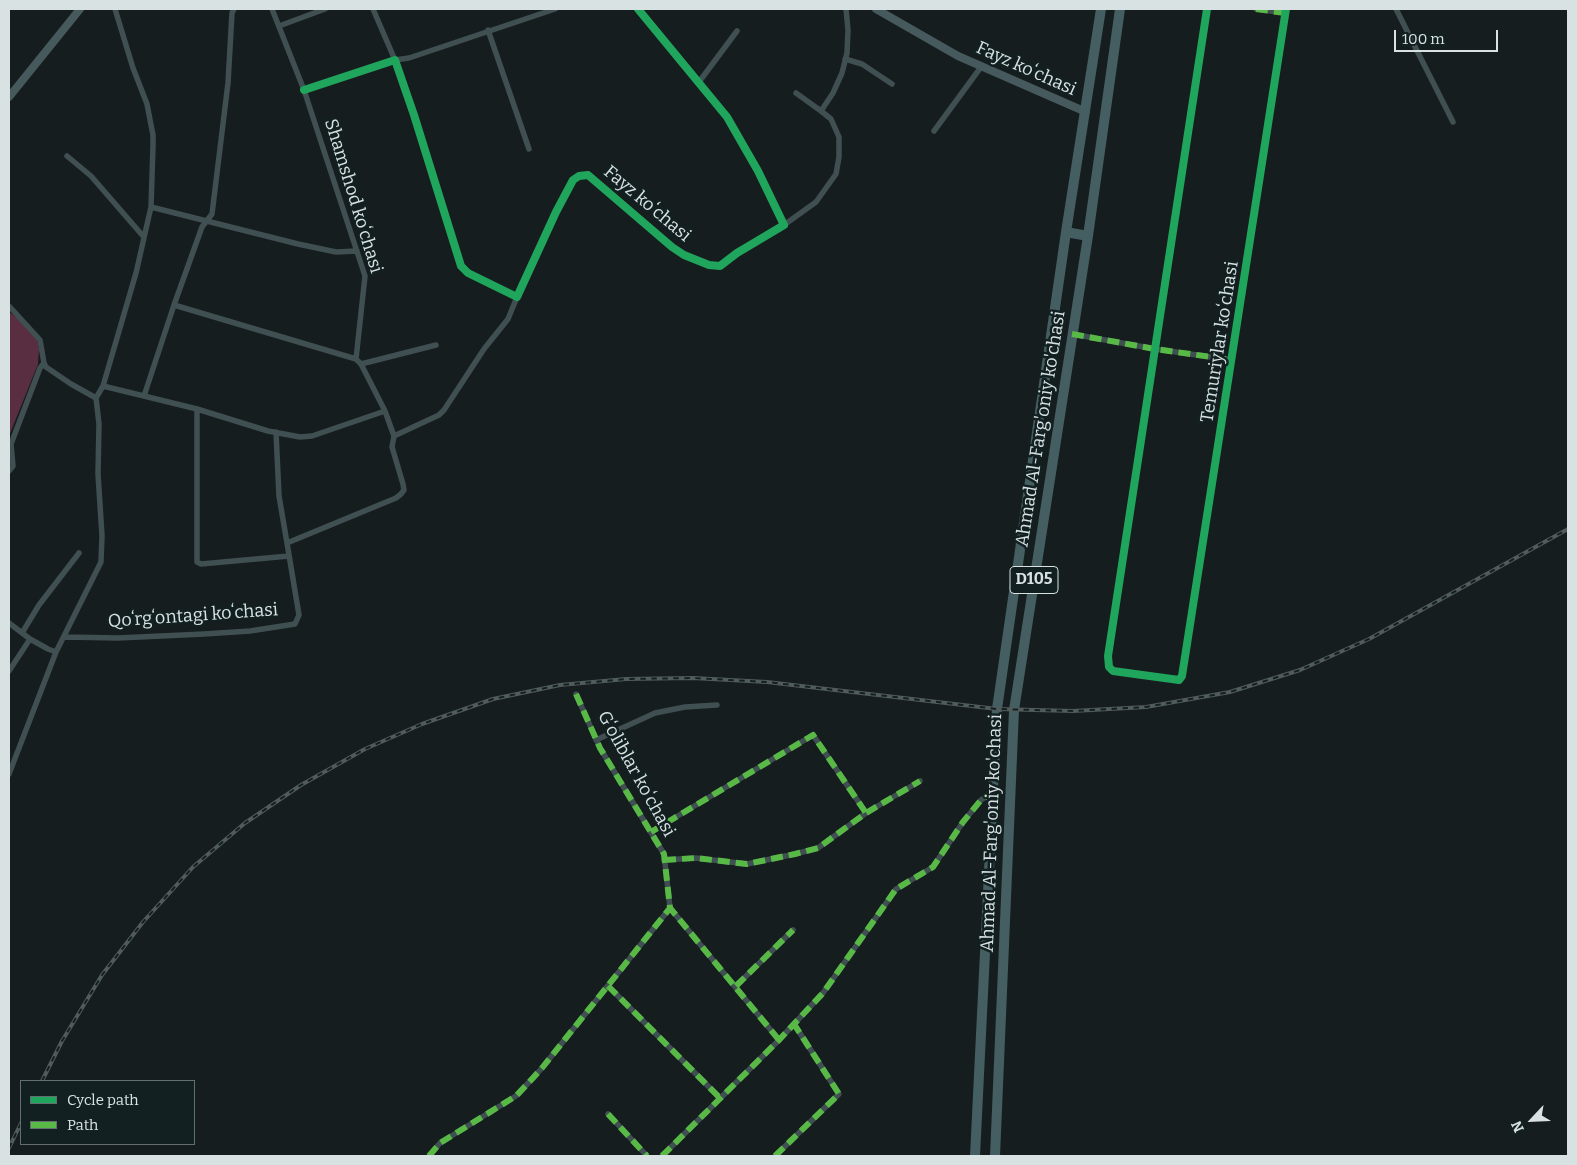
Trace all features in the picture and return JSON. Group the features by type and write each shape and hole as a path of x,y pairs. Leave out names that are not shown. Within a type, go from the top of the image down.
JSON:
{"highway":[{"name":"Ahmad Al-Farg'oniy ko'chasi","path":"975,1156 997,709 1066,232 1101,9"},
{"name":"Ahmad Al-Farg'oniy ko'chasi","path":"994,1156 1014,710 1088,236 1120,9"},
{"path":"1066,232 1088,236"},
{"path":"981,1030 1000,1030"}],"street":[{"path":"9,97 80,9"},
{"path":"9,774 56,652 101,562 102,536 98,474 99,424 96,398 103,386 136,273 151,206 154,146 150,118 115,9"},
{"path":"144,396 202,227 212,214 228,83 232,13 234,9"},
{"name":"Shamshod koʻchasi","path":"272,9 304,90 365,276 358,362"},
{"path":"279,26 325,9"},
{"path":"373,9 395,60 414,115 461,266 468,273 517,297 508,319 484,349 444,410 439,415 394,436"},
{"path":"304,90 395,60 409,58 555,9"},
{"path":"638,9 727,118 758,171 784,225 816,202 836,174 839,157 839,137 831,120 796,93"},
{"path":"821,111 833,93 846,59 848,30 846,9"},
{"name":"Fayz koʻchasi","path":"876,9 958,56 1086,112"},
{"path":"1155,349 1207,9"},
{"path":"1256,9 1286,11"},
{"path":"1396,9 1453,122"},
{"name":"Temuriylar koʻchasi","path":"1155,349 1110,646 1109,667 1113,671 1179,680 1181,679 1286,11"},
{"path":"488,30 529,149"},
{"path":"699,82 737,31"},
{"path":"846,59 862,64 892,84"},
{"path":"934,131 982,67"},
{"path":"67,156 91,176 143,236"},
{"name":"Fayz koʻchasi","path":"517,297 556,212 574,180 579,176 588,174 672,246 684,255 709,265 720,266 784,225"},
{"path":"151,206 336,252 357,251"},
{"path":"174,305 358,362 436,345"},
{"path":"9,306 40,340 46,367 96,398"},
{"path":"1072,334 1232,360"},
{"path":"287,543 396,498 404,490 392,447 394,436 385,411 358,362"},
{"path":"9,471 13,466 11,444 40,368 44,363"},
{"path":"103,386 300,437 312,436 385,411"},
{"path":"197,409 197,562 201,564 289,556"},
{"name":"Qoʻrgʻontagi koʻchasi","path":"64,637 118,638 204,634 250,631 295,624 299,615 279,496 276,432"},
{"path":"22,633 39,605 79,553"},
{"path":"9,623 30,639 56,652"},
{"path":"9,672 30,639"},
{"name":"Gʻoliblar koʻchasi","path":"576,694 596,740 664,854 670,908"},
{"path":"596,740 655,713 685,706 717,705"},
{"path":"651,832 813,735 866,813"},
{"path":"664,860 696,858 747,864 818,848 866,813 920,781"},
{"path":"662,1156 779,1040 823,993 896,889 933,867 963,822 981,800 993,792"},
{"path":"430,1156 440,1143 516,1096 542,1068 670,908 779,1040"},
{"path":"736,986 793,930"},
{"path":"608,986 720,1098"},
{"path":"775,1156 839,1094 794,1024"},
{"path":"608,1114 647,1156"}],"shaded area":[{"path":"9,312 37,340 39,349 38,364 9,436"}],"railway":[{"path":"42,1080 62,1041 102,975 143,922 193,867 245,823 301,785 365,749 422,724 493,699 560,685 626,679 693,678 767,682 997,709 1073,711 1146,707 1230,692 1300,670 1369,639 1568,529"},
{"path":"9,1148 20,1125"}],"marked path":[{"path":"1256,9 1285,13"},
{"path":"1072,334 1232,360"},
{"path":"576,694 600,748 664,854 670,908 779,1040"},
{"path":"651,832 813,735 866,813"},
{"path":"664,860 696,858 747,864 818,848 866,813 920,781"},
{"path":"662,1156 779,1040 823,993 896,889 933,867 963,822 981,800 993,792"},
{"path":"429,1156 440,1143 516,1096 542,1068 670,908"},
{"path":"736,986 793,930"},
{"path":"608,986 720,1098"},
{"path":"775,1156 839,1094 794,1024"},
{"path":"608,1114 647,1156"}],"cycle path":[{"path":"304,90 395,60 461,266 468,273 517,297 556,212 573,180 579,176 588,175 672,247 684,255 709,265 720,266 737,253 784,225 758,171 727,117 638,9"},
{"path":"1207,9 1108,656 1109,667 1113,671 1179,680 1182,676 1286,9"}]}
